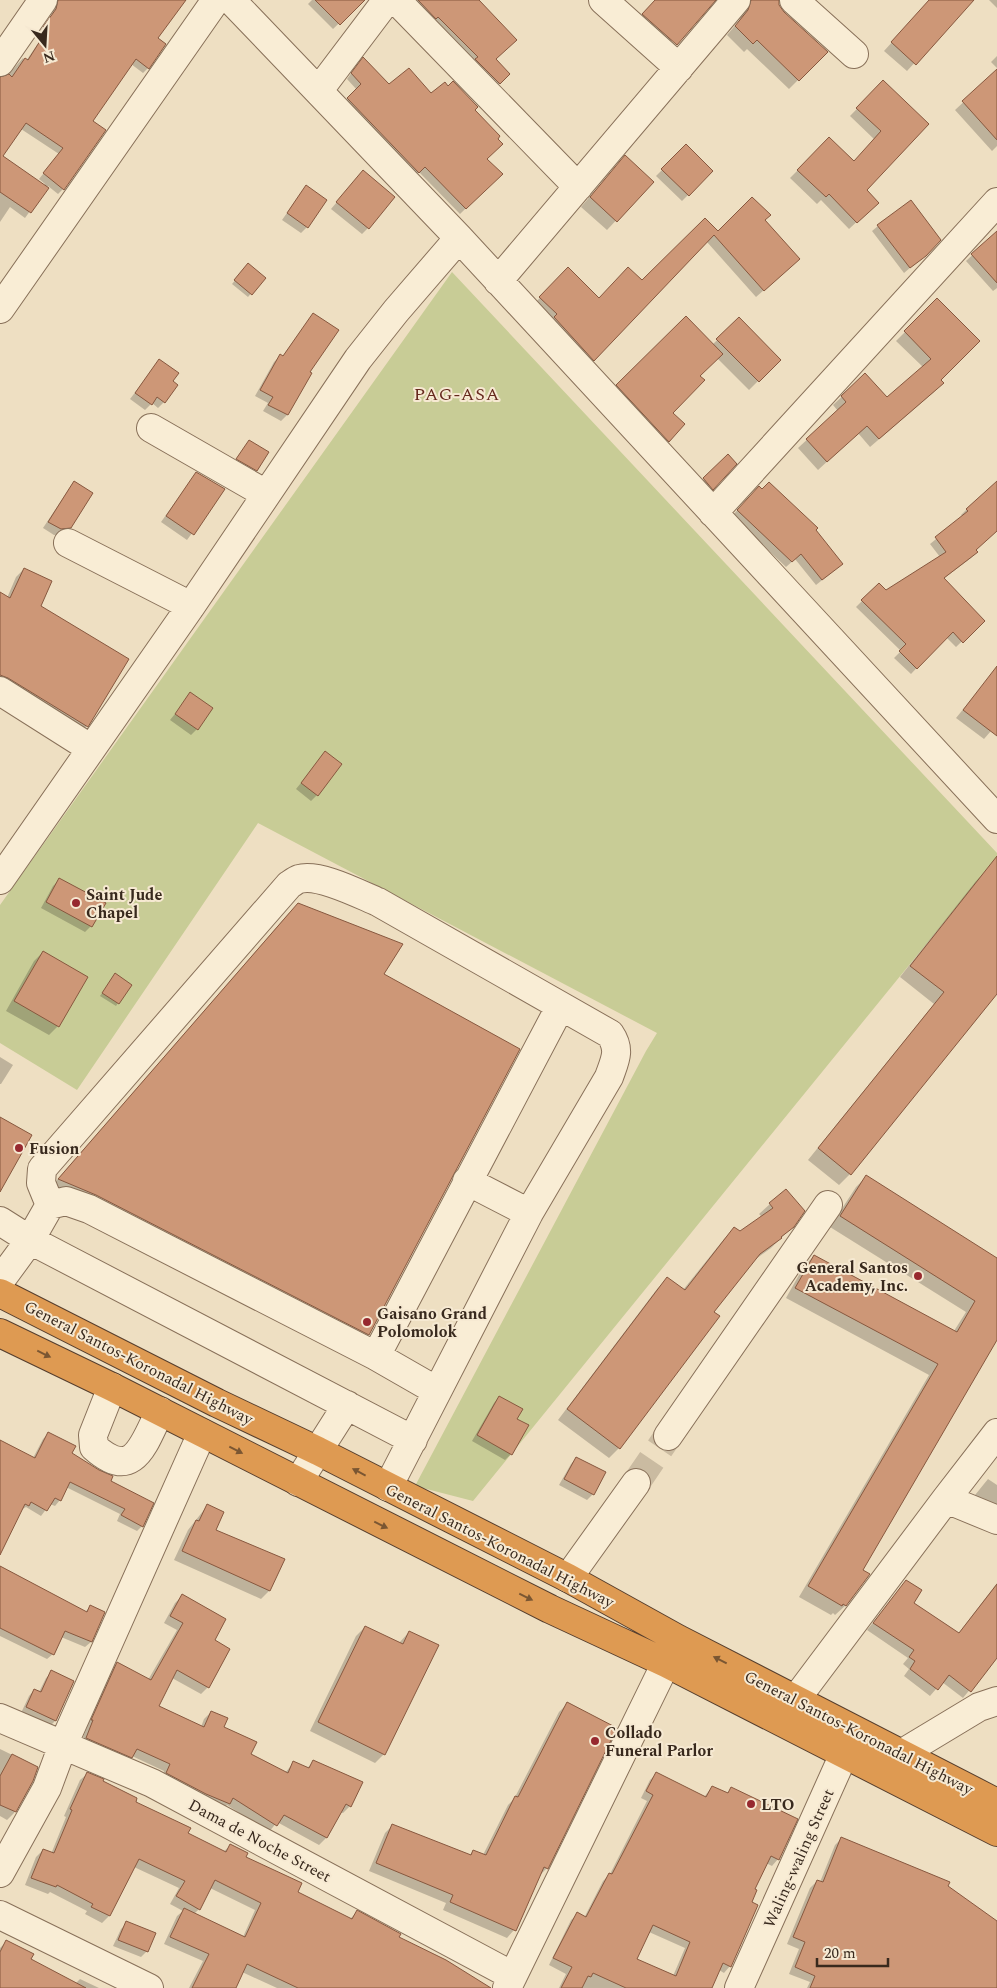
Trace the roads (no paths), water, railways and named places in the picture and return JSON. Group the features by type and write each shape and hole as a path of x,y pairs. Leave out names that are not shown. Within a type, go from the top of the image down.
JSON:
{"highway":[{"name":"General Santos-Koronadal Highway","path":"0,1293 568,1578 678,1639 997,1803"},
{"name":"General Santos-Koronadal Highway","path":"0,1333 112,1387 541,1605 666,1663 997,1832"}],"street":[{"path":"0,62 42,0"},
{"path":"0,309 216,0"},
{"path":"231,0 459,238 997,819"},
{"path":"319,90 387,0"},
{"path":"396,0 578,187"},
{"path":"603,0 679,68"},
{"path":"498,281 736,0"},
{"path":"794,0 854,54"},
{"path":"712,513 997,202"},
{"path":"0,880 90,748 191,606 358,359 396,311 459,238"},
{"path":"151,428 266,494"},
{"path":"68,543 191,606"},
{"path":"0,690 90,748"},
{"path":"50,1205 41,1183 42,1169 289,885 299,879 311,879 340,885 378,902 610,1034 616,1044 616,1058 609,1077 529,1213 388,1487"},
{"path":"376,1356 560,1007"},
{"path":"467,1181 529,1213"},
{"path":"0,1281 30,1240 50,1205 66,1201 89,1208 376,1356 437,1391"},
{"path":"668,1436 828,1205"},
{"path":"0,1221 30,1240 413,1440"},
{"path":"112,1387 93,1435 94,1447 102,1455 115,1460 128,1461 138,1454 160,1412"},
{"path":"298,1482 347,1405"},
{"path":"0,1872 46,1788 63,1745 202,1433"},
{"path":"782,1723 796,1699 997,1434"},
{"path":"568,1578 636,1483"},
{"path":"946,1499 997,1520"},
{"path":"510,1982 666,1663"},
{"path":"901,1754 979,1708 997,1702"},
{"name":"Dama de Noche Street","path":"0,1718 152,1783 510,1982"},
{"name":"Waling-waling Street","path":"739,1988 844,1754 853,1728"},
{"path":"0,1914 149,1988"}],"tunnel":[{"path":"636,1483 668,1436"}],"place":[{"name":"Saint Jude Chapel","path":"76,903"},
{"name":"Fusion","path":"19,1148"},
{"name":"General Santos Academy, Inc.","path":"918,1276"},
{"name":"Gaisano Grand Polomolok","path":"367,1322"},
{"name":"Collado Funeral Parlor","path":"595,1741"},
{"name":"LTO","path":"751,1804"}],"district":[{"name":"PAG-ASA","path":"457,394"}]}
